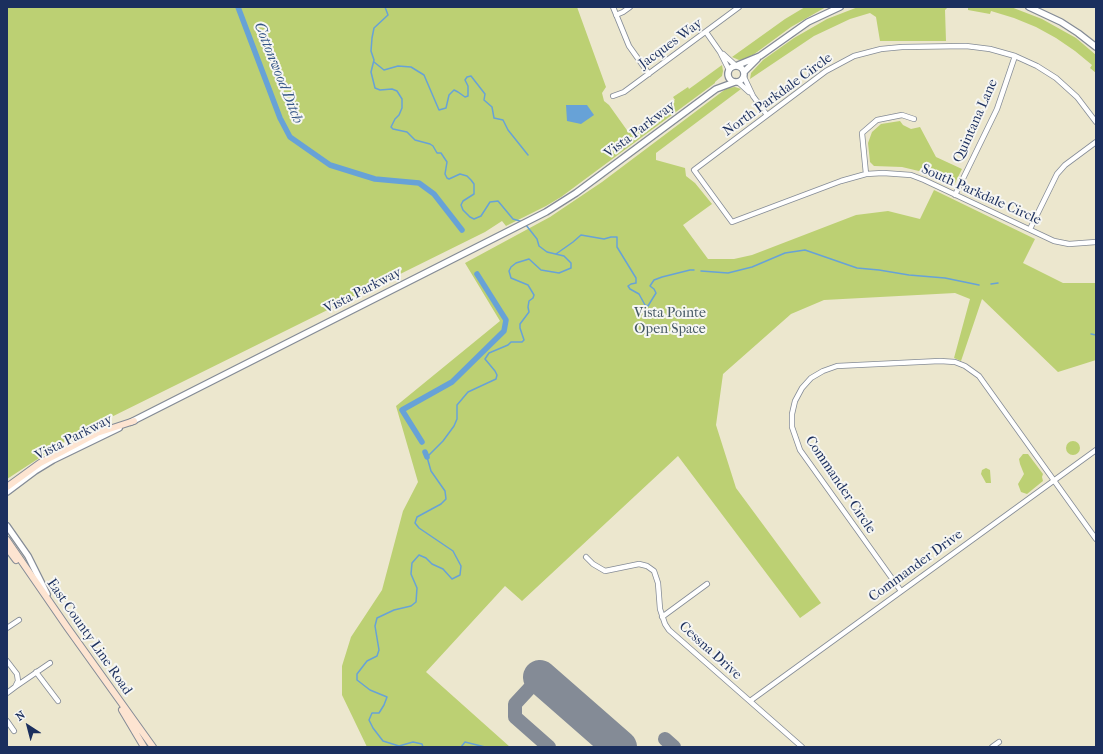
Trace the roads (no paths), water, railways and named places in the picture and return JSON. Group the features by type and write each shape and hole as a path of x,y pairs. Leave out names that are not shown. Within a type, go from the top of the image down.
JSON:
{"main road":[{"path":"7,487 40,463 64,450 97,433 134,421"},
{"name":"East County Line Road","path":"7,540 153,747"},
{"path":"7,548 53,607"},
{"path":"97,669 144,747"}],"street":[{"path":"613,7 629,46 649,74"},
{"path":"616,15 630,7"},
{"name":"Jacques Way","path":"613,96 624,92 739,7"},
{"path":"729,72 737,65 760,56 808,22 840,7"},
{"path":"1029,7 1061,22 1096,47"},
{"path":"706,32 720,52 729,72 730,79 754,96"},
{"name":"North Parkdale Circle","path":"711,192 694,170 826,71 854,56 881,49 902,47 966,46 990,49 1015,56 1037,66 1056,78 1077,97 1096,122"},
{"path":"720,52 742,68 754,96 768,115"},
{"path":"736,82 760,56"},
{"name":"Quintana Lane","path":"955,195 997,109 1015,56"},
{"name":"Vista Parkway","path":"7,492 35,471 53,460 134,421 546,212 576,193 716,89 729,72"},
{"name":"Vista Parkway","path":"716,89 736,82"},
{"path":"866,174 862,133 877,120 902,115 914,120"},
{"path":"1030,229 1057,174 1065,165 1096,142"},
{"name":"South Parkdale Circle","path":"711,192 732,222 841,181 866,174 883,173 911,175 1062,243 1069,244 1096,242"},
{"name":"Commander Circle","path":"901,590 800,450 792,427 792,414 795,401 802,388 811,378 823,371 837,366 942,361 955,362 965,366 979,376 1096,539"},
{"name":"Commander Drive","path":"750,701 1096,450"},
{"path":"7,526 28,556 53,607"},
{"name":"Cessna Drive","path":"586,557 593,564 605,571 635,565 642,565 654,571 657,577 660,609 665,624 674,634 802,747"},
{"path":"662,617 707,584"},
{"path":"7,628 19,620"},
{"path":"7,661 17,674 18,681 15,687"},
{"path":"7,693 50,663"},
{"path":"36,672 58,701"},
{"path":"7,721 14,731"},
{"path":"992,747 999,742"}],"water":[{"path":"566,105 587,105 594,115 581,124 567,121"}],"waterway":[{"name":"Cottonwood Ditch","path":"238,7 280,118 290,137 330,165 375,179 419,183 434,194 462,230"},
{"path":"385,7 388,15 374,28 371,51 374,60 371,72 375,88 380,90 392,89 397,91 402,99 402,108 391,127 393,129 407,132 415,140 430,144 437,153 441,153 447,162 445,174 447,178 449,179 460,174 467,176 471,180 474,184 474,194 463,201 461,205 463,210 470,217 474,219 481,216 490,202 498,201 513,219 523,222"},
{"path":"374,62 384,70 398,66 411,67 424,75 439,110 446,108 449,95 454,90 465,97 468,96 468,86 465,80 467,77 471,76 485,94 484,100 492,107 494,118 503,120 508,130 528,155"},
{"path":"423,747 422,744 413,742 399,746 383,741 369,720 372,713 379,713 387,697 370,690 357,680 357,674 367,661 377,656 379,650 375,626 377,618 394,610 411,606 416,602 417,588 411,574 412,563 419,555 426,558 432,564 443,569 452,579 460,575 461,566 453,551 419,528 415,523 417,517 441,504 446,499 445,491 431,471 427,457 443,441 454,426 457,419 457,405 468,392 496,379 497,375 495,371 485,359 489,353 508,345 511,342 522,342 524,340 520,324 529,312 529,301 534,295 528,285 511,278 509,271 511,267 516,263 529,259 541,270 559,273 571,268 571,263 564,256 547,252 539,246 537,239 526,225"},
{"path":"556,254 581,235 604,239 617,237 617,247 636,278 636,283 628,286 630,289 639,294 645,305 648,306 656,293 650,286 654,280 694,270"},
{"path":"701,271 728,273 752,267 785,253 805,250 857,268 945,278 979,285"},
{"name":"Cottonwood Ditch","path":"422,442 402,410 452,382 504,331 506,320 477,274"},
{"path":"991,284 998,283"},
{"path":"1091,334 1096,335"},
{"name":"Cottonwood Ditch","path":"425,452 427,457"},
{"path":"461,747 465,742 485,747"}],"park label":[{"name":"Vista Pointe Open Space","path":"670,322"}]}
